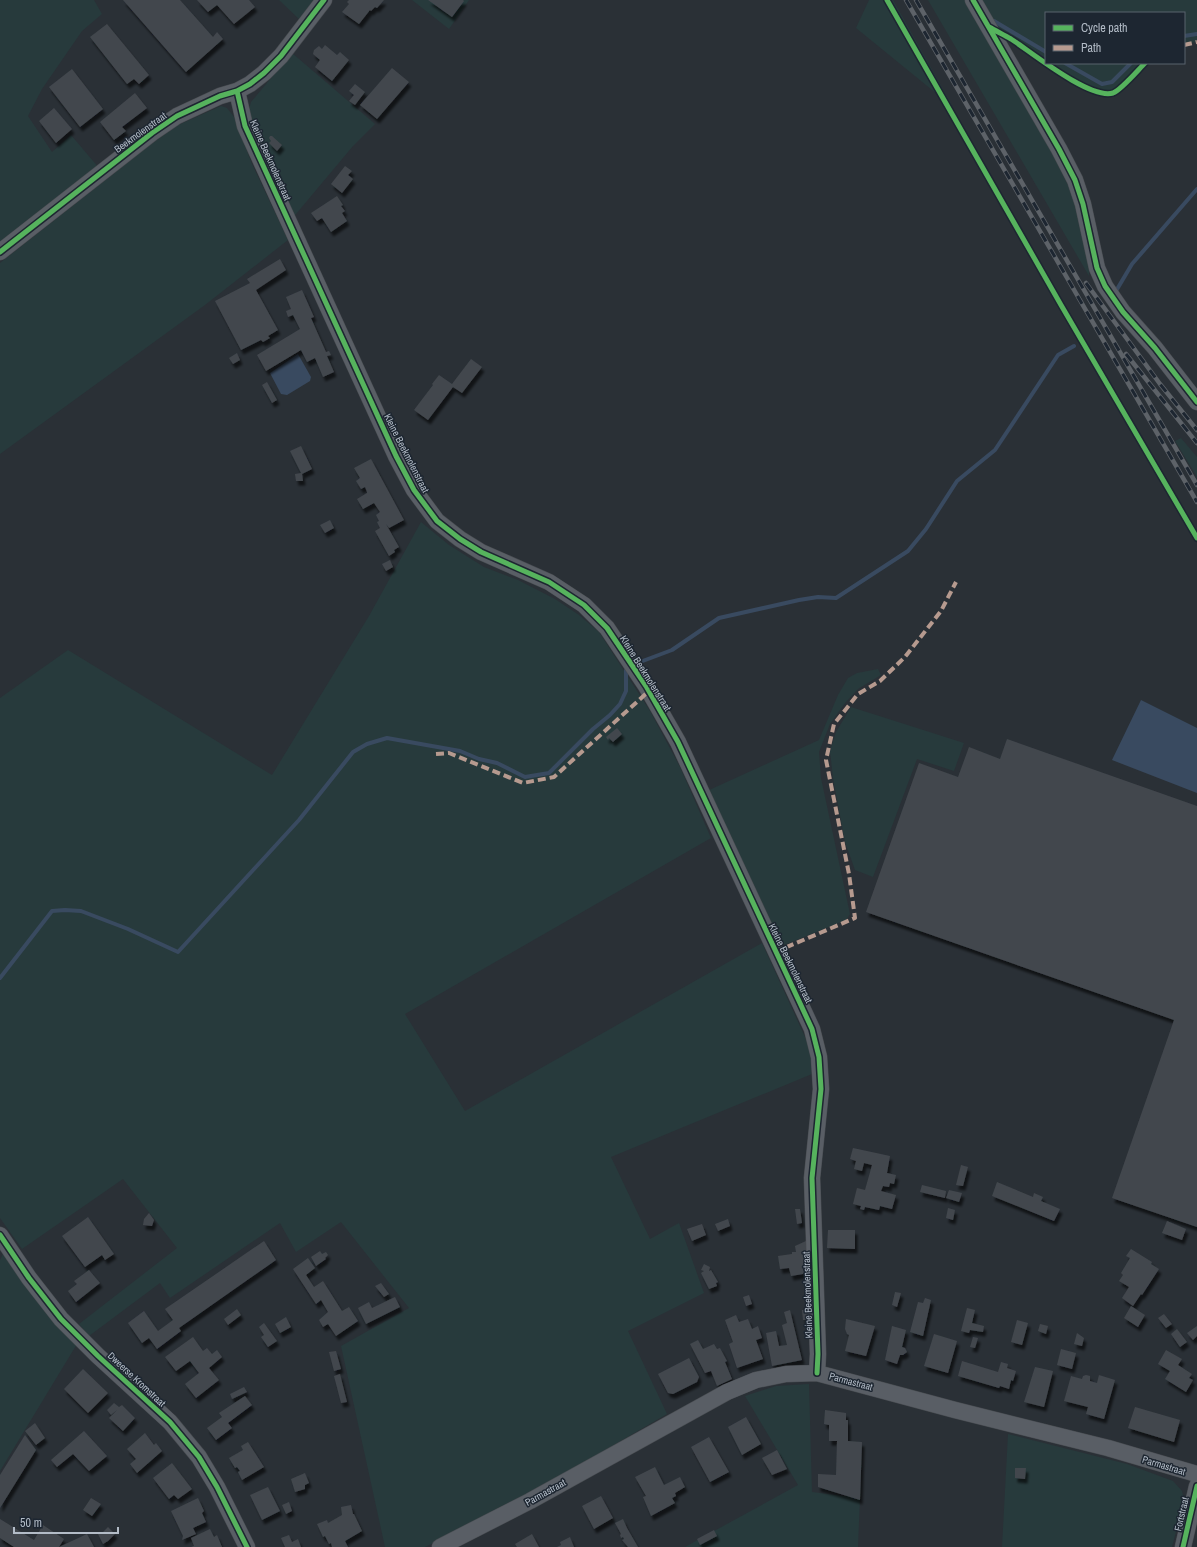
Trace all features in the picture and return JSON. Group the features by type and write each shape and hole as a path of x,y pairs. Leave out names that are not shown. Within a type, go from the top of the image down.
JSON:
{"street":[{"name":"Beekmolenstraat","path":"0,252 152,133 178,116 220,96 237,91 250,84 264,73 281,56 324,0"},
{"path":"973,0 1060,149 1075,180 1083,204 1097,268 1105,286 1123,312 1155,348 1197,402"},
{"name":"Kleine Beekmolenstraat","path":"237,91 245,126 396,456 414,490 437,521 460,539 481,552 549,582 584,605 607,628 646,686 678,742 812,1029 819,1057 822,1089 812,1178 818,1354 817,1373"},
{"name":"Dweerse Kromstraat","path":"0,1234 29,1278 61,1319 98,1356 170,1422 199,1457 217,1487 247,1547"},
{"name":"Parmastraat","path":"440,1547 530,1501 727,1392 756,1380 786,1374 817,1373 955,1410 1108,1448 1197,1474"},
{"name":"Fortstraat","path":"1183,1547 1197,1486"}],"shaded area":[{"path":"0,0 94,0 102,14 82,31 42,89 28,116 52,152 71,135 99,168 0,247"},
{"path":"279,0 314,0 299,19"},
{"path":"412,0 469,0 449,29"},
{"path":"869,0 893,0 953,107 856,28"},
{"path":"928,0 966,0 1052,153 1072,193 1089,265 1089,276"},
{"path":"977,0 1197,0 1197,42 1185,44 1185,12 1045,12 1045,61 994,28"},
{"path":"292,53 375,124 353,146 291,220 247,116 251,102"},
{"path":"1049,64 1140,64 1116,89 1103,94 1074,80"},
{"path":"221,106 227,108 234,117 252,164 288,240 205,305 0,454 0,263 150,145 178,125"},
{"path":"1181,438 1197,457 1197,477 1175,441"},
{"path":"421,522 449,545 484,567 518,580 555,599 579,615 599,632 650,711 680,767 711,838 405,1014 465,1111 762,943 810,1048 812,1074 611,1157 650,1239 679,1223 704,1293 628,1331 667,1414 511,1505 425,1547 385,1547 341,1346 409,1308 341,1222 296,1252 280,1223 170,1298 160,1283 89,1336 79,1324 177,1248 123,1179 22,1249 0,1218 0,698 68,650 272,775 369,616"},
{"path":"878,669 881,675 858,689 845,703 830,724 819,752 821,778 850,914 846,920 784,945 777,944 707,791 819,740 838,695 848,678 857,673"},
{"path":"851,707 964,743 954,771 917,759 873,877 855,870 845,842 833,778 830,751 836,732"},
{"path":"4,1252 77,1344 0,1471 0,1260"},
{"path":"809,1384 812,1492 860,1498 858,1547 685,1547 798,1485 745,1396 776,1386"},
{"path":"1008,1434 1127,1464 1173,1481 1182,1491 1184,1501 1172,1547 1002,1547"}],"water":[{"path":"298,354 311,377 310,381 287,395 281,394 270,373"},
{"path":"1141,700 1197,728 1197,793 1112,760"}],"building":[{"path":"123,0 180,0 213,37 217,32 223,39 186,72"},
{"path":"197,0 249,0 255,7 234,24 217,5 208,12"},
{"path":"349,0 384,0 377,8 375,7 371,11 370,10 359,24 342,12 349,4 347,2"},
{"path":"428,0 463,0 464,1 452,17"},
{"path":"107,24 149,75 139,84 134,79 127,84 90,37"},
{"path":"325,45 337,55 340,52 349,60 332,81 315,67 320,60 313,54 314,50 319,46 322,49"},
{"path":"392,68 409,82 377,119 360,105"},
{"path":"72,69 103,109 80,127 49,87"},
{"path":"355,84 365,92 355,105 349,101 354,95 349,91"},
{"path":"135,93 147,108 122,127 126,131 114,140 100,122"},
{"path":"54,108 72,129 56,143 39,121"},
{"path":"270,136 282,145 277,151 269,143 271,141 269,138"},
{"path":"345,166 352,171 348,175 353,179 342,193 331,184"},
{"path":"337,196 343,205 341,206 345,211 342,213 347,221 331,232 322,218 317,221 311,213"},
{"path":"280,259 286,270 256,290 278,330 268,336 270,338 263,342 261,340 241,350 215,301 250,283 247,279"},
{"path":"302,290 314,317 311,318 326,352 329,351 331,355 327,356 334,372 323,377 315,358 307,362 301,350 266,371 257,355 300,329 293,315 288,317 286,311 291,309 286,297"},
{"path":"237,353 240,360 233,364 229,358"},
{"path":"471,359 482,367 462,393 453,387 428,420 414,410 439,375 452,384"},
{"path":"267,382 277,400 272,403 262,385"},
{"path":"301,446 312,469 302,474 303,481 296,481 295,474 301,473 290,451"},
{"path":"371,459 404,520 389,528 386,524 399,547 389,556 375,531 380,528 376,515 380,512 374,503 363,509 357,499 367,492 365,487 361,489 356,481 360,478 354,468"},
{"path":"330,520 334,528 325,533 320,525"},
{"path":"390,560 393,567 386,571 382,564"},
{"path":"617,728 622,734 613,742 609,738 608,740 606,737"},
{"path":"1007,739 1197,806 1197,1227 1112,1198 1174,1020 866,912 919,763 958,777 969,747 1000,759"},
{"path":"853,1148 890,1156 887,1173 896,1175 894,1184 890,1183 889,1187 883,1186 881,1191 896,1195 892,1209 880,1206 879,1210 865,1207 864,1210 860,1209 861,1206 853,1204 857,1188 865,1190 872,1165 864,1163 862,1171 854,1169 856,1161 850,1159"},
{"path":"961,1165 968,1167 963,1186 956,1185"},
{"path":"997,1182 1033,1197 1034,1193 1043,1197 1041,1201 1060,1209 1054,1221 992,1196"},
{"path":"922,1185 946,1191 945,1198 920,1192"},
{"path":"949,1190 962,1193 959,1202 946,1198"},
{"path":"948,1208 955,1210 953,1220 946,1218"},
{"path":"795,1209 800,1209 802,1223 797,1224"},
{"path":"149,1213 154,1220 152,1226 143,1225 144,1219"},
{"path":"88,1217 114,1254 105,1260 102,1255 85,1267 62,1236"},
{"path":"728,1219 730,1226 718,1231 715,1224"},
{"path":"1167,1221 1186,1229 1182,1240 1162,1233"},
{"path":"702,1224 706,1235 692,1241 687,1229"},
{"path":"828,1230 855,1230 855,1249 827,1248"},
{"path":"264,1241 276,1260 179,1328 181,1331 157,1349 149,1338 142,1343 128,1323 144,1311 158,1331 173,1320 165,1309"},
{"path":"806,1241 810,1268 803,1269 803,1274 791,1276 789,1268 780,1269 778,1256 796,1252 795,1246"},
{"path":"1131,1249 1152,1262 1151,1264 1159,1269 1133,1306 1122,1298 1129,1287 1119,1281 1123,1275 1121,1273 1130,1258 1126,1256"},
{"path":"320,1251 322,1254 326,1252 328,1255 325,1258 326,1259 316,1266 311,1257"},
{"path":"308,1258 315,1268 306,1275 314,1287 323,1281 342,1311 349,1307 358,1321 336,1336 328,1324 323,1327 319,1320 328,1312 321,1300 316,1304 293,1269"},
{"path":"704,1264 710,1267 709,1271 711,1270 718,1282 716,1283 717,1286 709,1289 701,1273 704,1271 701,1270"},
{"path":"89,1270 100,1283 76,1302 68,1291 77,1284 74,1281"},
{"path":"381,1283 389,1294 384,1297 375,1286"},
{"path":"895,1292 901,1293 897,1307 892,1305"},
{"path":"749,1295 752,1304 746,1306 743,1297"},
{"path":"395,1297 400,1307 366,1324 358,1308 369,1302 372,1308"},
{"path":"925,1298 931,1300 923,1336 910,1332 918,1302 923,1303"},
{"path":"1131,1306 1145,1315 1138,1327 1124,1318"},
{"path":"967,1308 975,1310 972,1323 984,1326 983,1332 970,1330 969,1333 961,1331"},
{"path":"237,1309 241,1315 228,1325 224,1319"},
{"path":"790,1310 802,1360 772,1366 766,1333 776,1331 779,1346 787,1345 782,1325 787,1323 784,1312"},
{"path":"802,1310 809,1310 809,1320 803,1320"},
{"path":"1164,1314 1172,1324 1166,1328 1158,1318"},
{"path":"736,1315 739,1322 748,1319 752,1329 758,1326 762,1338 756,1340 763,1359 737,1368 729,1344 733,1342 725,1320"},
{"path":"286,1317 291,1327 280,1333 275,1324"},
{"path":"846,1319 875,1326 866,1356 845,1351 849,1335 845,1329"},
{"path":"1017,1320 1028,1323 1022,1345 1011,1342"},
{"path":"264,1323 277,1341 268,1347 261,1337 264,1335 259,1327"},
{"path":"1040,1324 1048,1326 1046,1334 1038,1331"},
{"path":"892,1326 906,1330 902,1347 905,1348 907,1352 900,1355 897,1364 885,1360"},
{"path":"1197,1326 1197,1336 1193,1340 1187,1333"},
{"path":"1177,1329 1187,1342 1180,1347 1171,1334"},
{"path":"1077,1333 1084,1338 1082,1346 1074,1344"},
{"path":"934,1334 957,1341 948,1373 924,1366"},
{"path":"193,1337 203,1351 207,1348 212,1354 217,1350 222,1357 209,1368 219,1380 196,1398 185,1384 199,1373 190,1361 176,1371 165,1357"},
{"path":"973,1337 978,1338 975,1348 970,1347"},
{"path":"698,1340 703,1349 714,1344 717,1349 720,1348 727,1361 725,1362 732,1379 717,1386 711,1371 705,1373 690,1344"},
{"path":"1061,1349 1076,1353 1072,1369 1057,1365"},
{"path":"1166,1350 1182,1359 1178,1365 1192,1374 1189,1378 1193,1380 1186,1392 1165,1379 1170,1371 1158,1364"},
{"path":"336,1351 341,1369 334,1371 329,1352"},
{"path":"689,1358 699,1377 697,1382 673,1394 668,1393 658,1374"},
{"path":"962,1361 998,1372 1001,1362 1008,1364 1007,1368 1016,1371 1013,1381 1011,1380 1009,1389 1000,1386 999,1388 958,1376"},
{"path":"1035,1367 1053,1371 1044,1407 1024,1402"},
{"path":"83,1369 108,1393 88,1413 64,1389"},
{"path":"340,1374 347,1402 341,1403 334,1376"},
{"path":"1099,1375 1115,1380 1104,1419 1086,1414 1088,1407 1064,1401 1071,1376 1082,1379 1083,1376 1090,1376 1090,1381 1097,1383"},
{"path":"244,1387 247,1392 232,1399 230,1394"},
{"path":"245,1396 252,1405 228,1423 232,1428 216,1440 207,1428 222,1417 219,1413"},
{"path":"114,1403 119,1407 122,1405 135,1418 123,1431 109,1418 117,1410 111,1415 107,1410"},
{"path":"1135,1407 1180,1420 1174,1442 1128,1428"},
{"path":"825,1410 846,1413 846,1420 848,1420 848,1441 862,1442 860,1500 818,1487 818,1474 836,1475 837,1441 829,1441 829,1425 824,1424"},
{"path":"746,1417 761,1444 742,1455 728,1427"},
{"path":"35,1423 45,1438 36,1445 25,1431"},
{"path":"84,1431 107,1456 89,1471 73,1454 57,1467 51,1460"},
{"path":"145,1433 154,1445 156,1443 162,1451 137,1473 130,1464 136,1459 127,1449"},
{"path":"25,1435 36,1450 0,1508 0,1475"},
{"path":"709,1437 729,1472 710,1482 691,1447"},
{"path":"248,1442 264,1467 242,1480 238,1472 240,1471 237,1467 235,1468 229,1458 243,1450 241,1446"},
{"path":"777,1450 787,1469 772,1475 762,1458"},
{"path":"172,1463 192,1489 178,1499 174,1495 169,1499 153,1478"},
{"path":"655,1467 664,1485 680,1477 685,1487 675,1493 676,1496 672,1498 675,1503 651,1516 643,1497 646,1496 635,1477"},
{"path":"1015,1468 1026,1468 1025,1479 1015,1478"},
{"path":"305,1473 309,1483 305,1485 305,1489 295,1492 291,1479"},
{"path":"268,1487 280,1511 262,1520 250,1495"},
{"path":"601,1496 613,1518 594,1529 582,1506"},
{"path":"91,1498 101,1504 92,1516 83,1510"},
{"path":"198,1498 204,1511 202,1513 206,1522 193,1528 196,1534 182,1540 183,1536 171,1511"},
{"path":"289,1502 292,1511 286,1514 282,1505"},
{"path":"351,1505 353,1514 362,1531 345,1541 348,1547 332,1547 331,1543 329,1544 325,1536 323,1537 317,1524 327,1520 328,1523 342,1515 341,1507"},
{"path":"0,1519 34,1540 43,1525 64,1539 59,1547 14,1547 0,1538"},
{"path":"623,1519 638,1547 628,1547 622,1540 624,1539 623,1537 621,1538 621,1534 615,1523"},
{"path":"108,1527 115,1534 103,1544 98,1534 101,1532 102,1533"},
{"path":"210,1529 214,1537 217,1535 222,1547 191,1547 194,1546 191,1538"},
{"path":"714,1530 717,1536 700,1545 697,1539"},
{"path":"87,1534 94,1547 59,1547"},
{"path":"532,1534 539,1547 517,1547 515,1544"},
{"path":"289,1535 292,1542 298,1539 301,1547 285,1547 281,1538"},
{"path":"570,1537 574,1547 557,1547 561,1545 560,1542"}],"waterway":[{"path":"994,21 1045,51"},
{"path":"1185,36 1197,34"},
{"path":"1067,64 1102,84 1112,82 1130,64"},
{"path":"1116,291 1132,264 1197,189"},
{"path":"640,662 672,650 719,618 799,600 818,597 836,598 908,551 926,529 957,481 995,450 1058,355 1074,346"},
{"path":"0,978 52,911 81,911 128,929 178,952 299,820 353,752 367,744 387,738 460,751 479,759 497,763 525,777 549,773 620,704 626,691 626,670"}],"railway":[{"path":"906,0 1197,502"},
{"path":"916,0 1197,485"},
{"path":"1086,283 1160,384 1197,430"},
{"path":"1126,354 1197,443"}],"marked path":[{"path":"1185,45 1197,42"},
{"path":"775,952 855,918 849,874 826,760 834,724 858,694 880,681 905,657 941,611 956,582"},
{"path":"436,754 449,753 523,783 554,777 649,691"}],"cycle path":[{"path":"0,252 152,133 177,116 250,84 264,73 281,56 324,0"},
{"path":"887,0 1061,305 1197,538"},
{"path":"973,0 1059,149 1075,180 1083,204 1097,268 1105,286 1123,312 1155,348 1197,402"},
{"path":"989,27 1011,39 1045,63"},
{"path":"1046,64 1076,82 1090,89 1103,93 1113,93 1116,91 1144,64"},
{"path":"237,91 245,126 396,456 414,490 437,521 460,539 481,552 549,582 584,605 607,628 646,686 678,742 812,1029 819,1057 821,1089 812,1178 818,1354 817,1373"},
{"path":"0,1235 29,1278 61,1319 98,1356 170,1422 199,1457 217,1487 247,1547"},
{"path":"1183,1547 1197,1486"}]}
